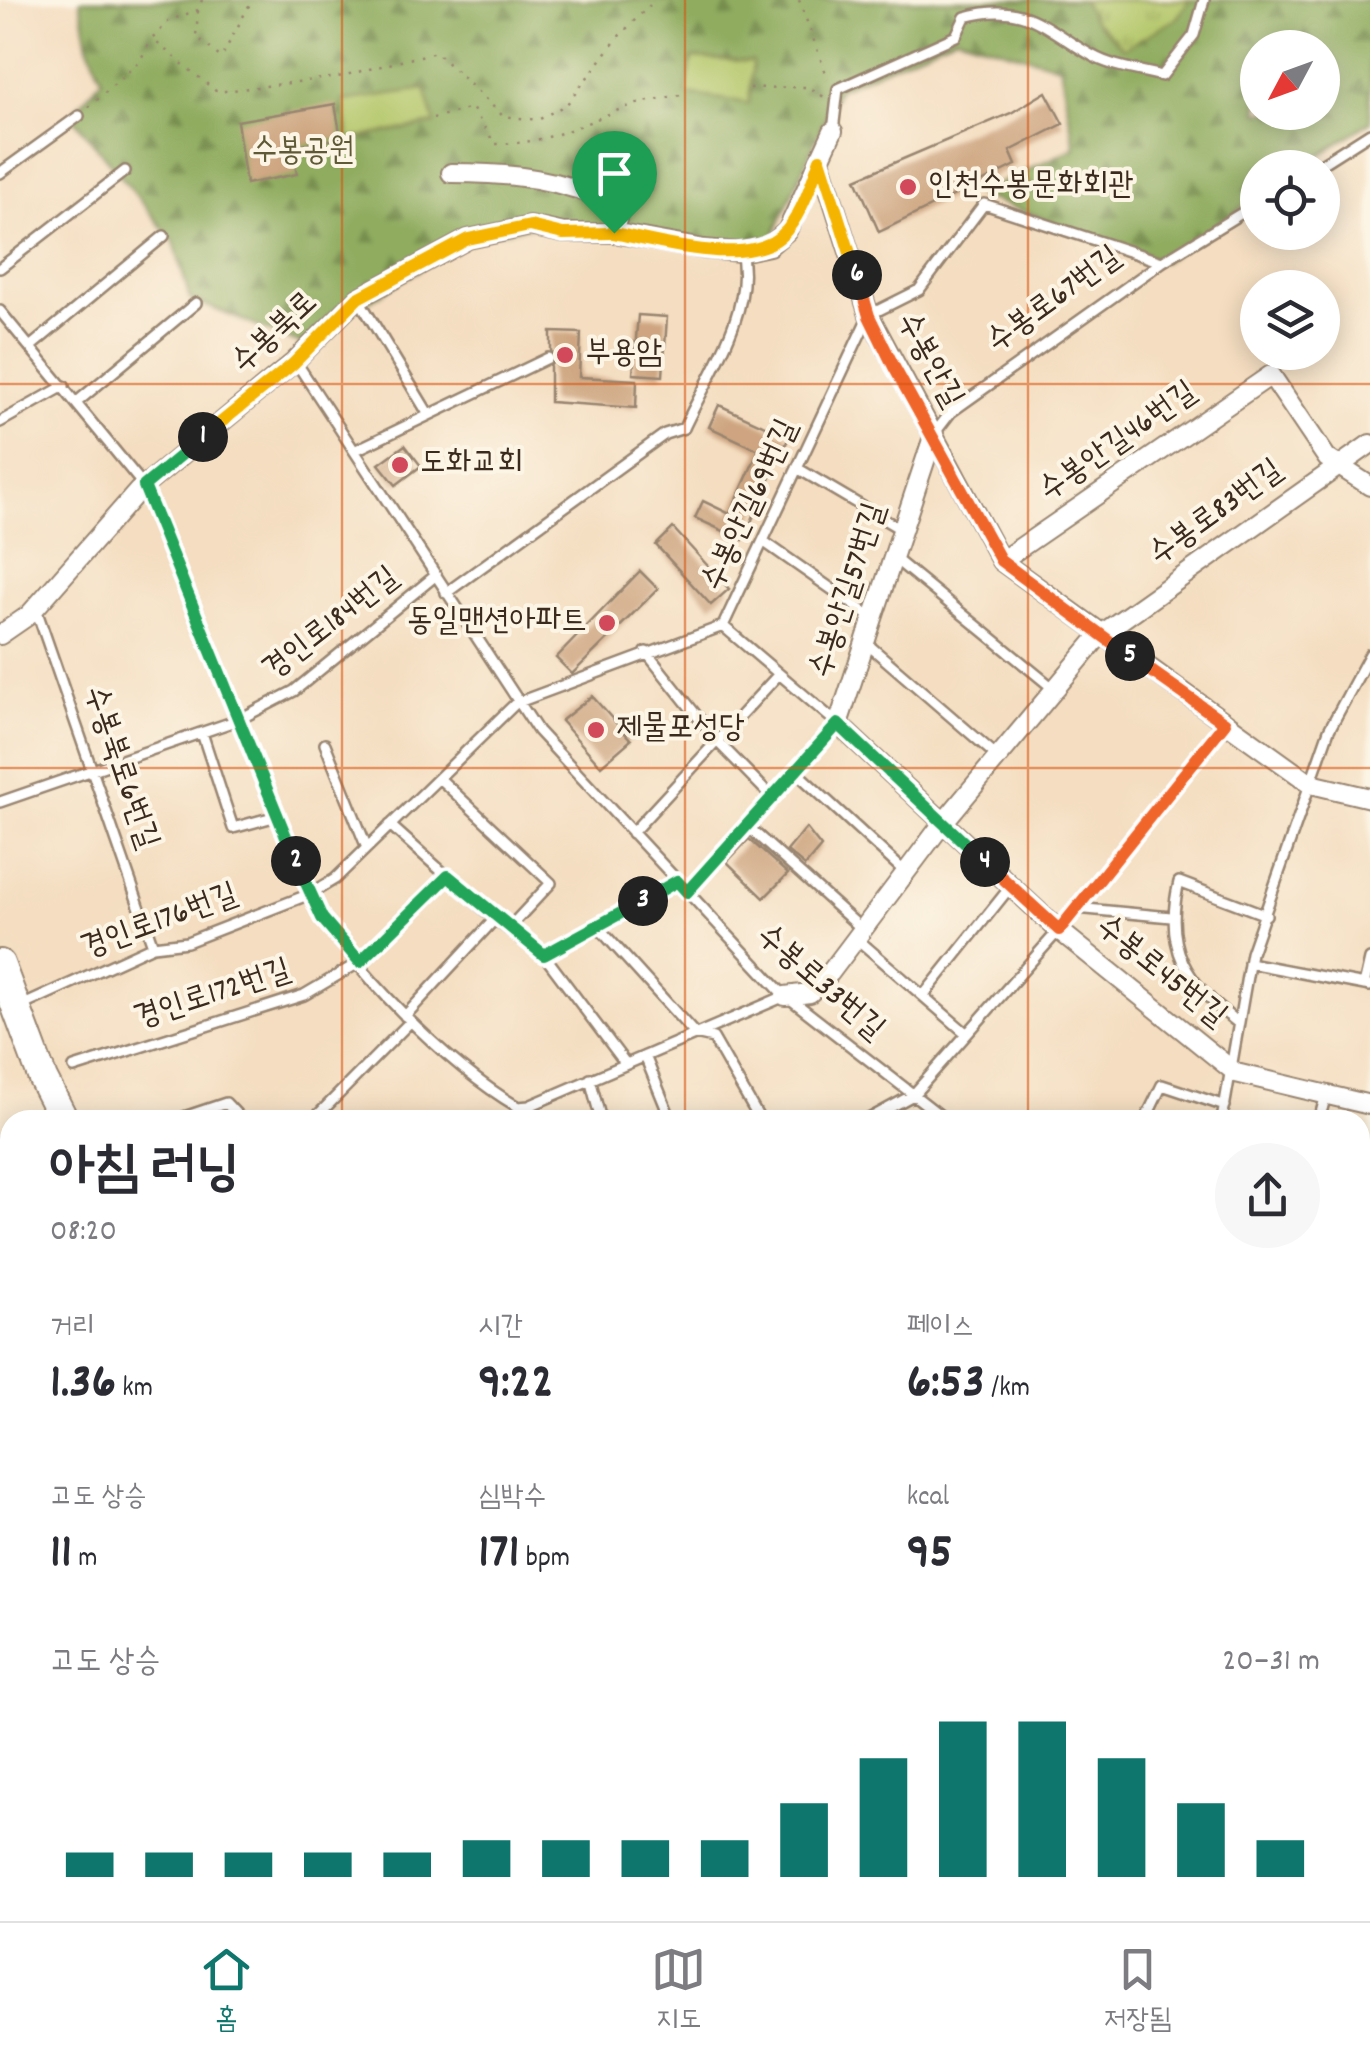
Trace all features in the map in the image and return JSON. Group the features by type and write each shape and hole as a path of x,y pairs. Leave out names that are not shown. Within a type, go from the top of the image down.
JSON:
{"main road":[{"path":"0,964 15,1015 59,1110"}],"street":[{"name":"수봉북로","path":"0,635 35,608 144,486 296,361 358,298 468,239 530,226 563,234 614,233 679,246 741,252 768,246 787,231 832,131"},
{"name":"수봉안길","path":"820,159 869,316 1001,561 1311,784 1370,798"},
{"path":"451,173 512,173 566,182 620,205 614,233"},
{"name":"수봉안길46번길","path":"1001,561 1272,375 1337,466"},
{"name":"수봉안길57번길","path":"838,724 934,434"},
{"name":"수봉로83번길","path":"785,996 810,994 943,822 1100,635 1370,444"},
{"path":"1337,466 1370,486"},
{"name":"수봉로45번길","path":"838,724 1059,930 1232,1070 1370,1105"}],"lane":[{"path":"832,131 838,89 956,36 964,17 989,7 1034,14 1095,58 1162,76 1194,35 1204,0"},
{"path":"0,173 79,116"},
{"path":"1340,152 1370,133"},
{"path":"0,268 125,170"},
{"name":"수봉로67번길","path":"869,316 919,290 984,204 1162,262"},
{"path":"1162,262 1240,214"},
{"path":"30,347 164,236"},
{"path":"446,593 665,434 684,428 740,306 746,272 741,252"},
{"name":"수봉로67번길","path":"934,434 952,412 1162,262"},
{"path":"358,298 428,415"},
{"path":"77,402 196,302"},
{"path":"0,311 144,486 310,894 322,918 407,1019 509,1102 530,1106 785,996"},
{"name":"수봉안길69번길","path":"516,703 723,626 869,316"},
{"path":"356,450 548,358"},
{"name":"수봉로33번길","path":"296,361 516,703 785,996 933,1110"},
{"path":"0,422 64,386"},
{"path":"797,468 902,530"},
{"path":"763,541 873,618"},
{"path":"893,558 1054,689"},
{"name":"경인로184번길","path":"0,802 238,720 294,692 435,576"},
{"name":"수봉북로6번길","path":"35,608 153,946"},
{"name":"수봉로45번길","path":"723,626 838,724"},
{"path":"865,642 998,756"},
{"path":"646,652 718,740 772,797"},
{"path":"1224,1110 1249,963 1344,696 1370,654"},
{"path":"632,832 779,674"},
{"name":"경인로176번길","path":"15,1015 153,946 187,942 310,894 335,879 516,703"},
{"path":"886,1110 913,1095 1059,930 1225,723"},
{"name":"수봉안길57번길","path":"687,892 838,724"},
{"path":"202,733 234,828 277,816"},
{"path":"325,744 367,848"},
{"path":"795,771 906,872"},
{"path":"440,779 551,882 508,928"},
{"path":"746,825 967,1034"},
{"path":"390,826 496,920 544,955 626,1064"},
{"name":"경인로172번길","path":"74,1068 304,995 360,962 448,876"},
{"path":"544,955 677,881"},
{"path":"1238,1023 1208,1000 1180,955 1171,917 1180,882 1266,915"},
{"path":"924,996 1011,886"},
{"path":"1076,908 1171,917"},
{"path":"322,1110 496,920"},
{"path":"598,927 695,1034 713,1038 754,1110"},
{"path":"1249,963 1367,985 1370,959"},
{"path":"645,1056 667,1110"},
{"path":"590,1080 599,1110"},
{"path":"1150,1110 1162,1085 1225,1106"},
{"path":"1322,1110 1326,1094"},
{"path":"205,1110 226,1103 233,1110"},
{"path":"530,1106 531,1110"}],"path":[{"path":"202,0 196,36 222,58 252,0"},
{"path":"152,39 217,92 338,77 436,52 504,116 538,120 567,104 620,35 655,0"},
{"path":"800,0 838,106"},
{"path":"79,116 139,62 152,39 170,20 198,10"},
{"path":"750,88 809,87 838,106"},
{"path":"433,118 472,108 495,144 523,144 560,137 628,106 686,94"}],"green space":[{"name":"수봉공원","path":"80,0 1370,0 1370,122 1328,150 1240,150 1240,209 1162,262 976,194 1075,148 1060,66 956,36 838,89 769,246 530,226 468,239 301,344 190,299 174,242 71,115 102,79 88,45"},
{"path":"1082,0 1190,0 1176,19 1124,48 1094,21"},
{"path":"692,58 753,62 749,103 686,94"},
{"path":"425,89 435,124 349,139 343,101"}],"building":[{"path":"1046,92 1063,124 1010,151 1016,165 879,232 856,179 1011,113"},
{"path":"335,104 341,138 291,146 297,174 246,184 237,121"},
{"name":"부용암","path":"638,315 667,317 663,376 633,374"},
{"name":"부용암","path":"551,332 581,333 579,377 637,380 636,408 550,402 550,366 556,358 551,351"},
{"path":"719,405 789,437 743,540 695,518 703,501 730,514 759,450 709,427"},
{"name":"도화교회","path":"405,445 421,466 396,485 379,464"},
{"path":"673,528 729,589 711,605 656,545"},
{"name":"동일맨션아파트","path":"640,571 658,589 572,674 556,658"},
{"name":"제물포성당","path":"592,696 631,740 601,766 561,721"},
{"path":"806,828 821,847 805,866 787,851"},
{"path":"749,839 788,874 764,898 727,862"}],"place":[{"name":"인천수봉문화회관","path":"908,187"},
{"name":"부용암","path":"565,355"},
{"name":"도화교회","path":"400,465"},
{"name":"동일맨션아파트","path":"607,623"},
{"name":"제물포성당","path":"596,730"}],"route":[{"path":"820,159 869,316 1001,561 1225,723 1059,930 838,724 687,892 677,881 544,955 496,920 448,876 360,962 322,918 144,486 293,364 358,298 468,239 530,226 563,234 614,233 704,249 741,252 768,246 787,231 820,159"}]}
